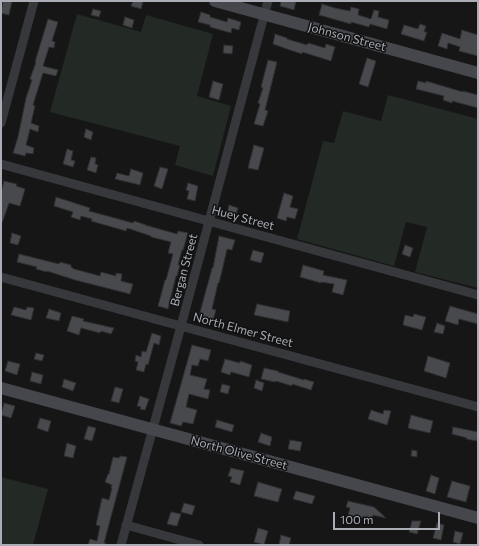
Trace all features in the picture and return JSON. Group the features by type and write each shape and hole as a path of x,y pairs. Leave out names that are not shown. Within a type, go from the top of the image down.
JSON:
{"street":[{"path":"1,123 34,1"},
{"name":"Johnson Street","path":"215,1 478,73"},
{"name":"Bergan Street","path":"121,545 268,1"},
{"name":"Huey Street","path":"1,164 478,295"},
{"name":"North Elmer Street","path":"1,277 478,407"},
{"name":"North Olive Street","path":"1,388 478,518"},
{"path":"126,525 199,545"}],"shaded area":[{"path":"77,14 141,32 146,15 213,34 197,96 231,106 213,176 175,165 180,146 50,112"},
{"path":"388,95 478,119 478,288 415,272 427,227 406,222 394,266 297,239 323,141 334,143 343,111 381,121"},
{"path":"1,477 48,489 33,545 1,545"}],"building":[{"path":"3,1 12,1 9,15 1,13"},
{"path":"133,1 143,1 141,9 131,6"},
{"path":"281,1 296,1 294,10 280,6"},
{"path":"322,4 350,11 351,7 359,9 358,15 371,19 374,10 379,11 378,17 389,20 387,29 370,24 369,27 351,22 351,24 319,15"},
{"path":"93,9 101,11 99,17 91,15"},
{"path":"201,12 210,15 210,17 227,22 228,18 241,22 239,30 232,28 231,33 198,22"},
{"path":"125,17 134,20 132,28 123,25"},
{"path":"48,19 58,22 52,41 55,42 54,48 49,47 43,66 58,70 56,76 43,73 33,105 35,106 31,123 39,126 38,132 30,129 26,145 34,148 33,154 26,153 25,156 13,153 26,98 32,80 30,79"},
{"path":"420,24 426,26 424,32 427,32 424,41 401,34 404,25 418,29"},
{"path":"462,30 478,35 478,56 459,51 460,47 448,43 447,49 438,46 442,33 460,39"},
{"path":"275,34 307,45 308,43 325,48 326,44 335,47 331,61 302,52 302,54 273,44"},
{"path":"224,45 233,46 232,54 223,53"},
{"path":"367,58 376,61 368,87 359,84"},
{"path":"268,60 277,62 265,110 268,111 263,126 254,124 260,104 258,103 263,88 261,87"},
{"path":"213,81 223,84 219,100 209,97"},
{"path":"418,81 426,83 426,81 478,95 478,108 452,101 452,103 443,100 444,96 416,89"},
{"path":"86,129 93,132 91,140 84,137"},
{"path":"254,145 264,148 258,170 248,168"},
{"path":"67,149 73,151 71,160 75,161 73,167 63,164"},
{"path":"91,157 96,158 95,164 98,165 96,173 87,170"},
{"path":"160,167 168,169 162,189 154,186"},
{"path":"131,169 143,173 140,185 115,179 117,173 129,176"},
{"path":"4,181 17,184 16,186 25,189 20,206 9,203 1,223 1,193"},
{"path":"188,183 198,186 195,201 187,199 189,191 186,190"},
{"path":"284,193 293,196 290,207 298,209 295,219 287,217 286,221 277,218"},
{"path":"56,197 90,208 89,211 133,223 134,221 177,234 178,231 188,233 178,265 180,265 168,309 158,306 173,254 168,253 171,242 151,237 127,228 126,231 91,221 92,219 81,216 80,220 71,217 73,212 54,206"},
{"path":"229,205 238,208 235,217 227,214"},
{"path":"12,233 21,236 18,245 10,243"},
{"path":"219,236 235,240 232,250 227,249 212,309 216,310 213,320 199,316 213,268"},
{"path":"405,245 413,248 410,257 402,254"},
{"path":"253,250 264,253 261,263 250,260"},
{"path":"19,254 59,264 60,262 71,265 74,269 100,276 101,272 116,276 116,273 122,274 121,281 133,284 130,294 36,269 37,267 17,262"},
{"path":"303,265 324,271 323,275 347,280 343,295 332,292 334,284 321,283 300,277"},
{"path":"257,304 290,311 288,322 254,315"},
{"path":"450,306 478,314 478,324 459,319 458,325 445,321"},
{"path":"14,307 26,310 27,307 34,308 31,320 11,315"},
{"path":"49,309 61,313 59,321 46,318"},
{"path":"414,314 426,317 422,330 403,325 405,315 413,317"},
{"path":"72,316 84,319 83,321 114,328 111,334 81,328 79,335 67,331"},
{"path":"437,323 445,326 443,334 434,332"},
{"path":"152,333 161,336 159,345 154,343 148,365 146,364 144,372 136,370 138,362 135,361 136,355 141,357 142,351 146,352"},
{"path":"192,345 211,350 208,361 200,359 198,366 192,365 190,375 207,379 204,389 210,390 208,399 189,394 186,407 197,410 193,424 183,422 181,426 170,423"},
{"path":"36,353 44,355 42,361 34,359"},
{"path":"428,356 450,363 446,378 424,371"},
{"path":"225,359 240,363 240,361 252,365 249,377 231,372 230,375 221,372"},
{"path":"8,361 20,364 17,375 5,371"},
{"path":"264,368 314,382 311,390 292,384 292,386 276,381 261,379"},
{"path":"32,372 43,375 41,384 30,381"},
{"path":"64,379 76,383 73,391 62,387"},
{"path":"256,380 264,383 262,391 254,388"},
{"path":"222,384 230,386 228,394 220,392"},
{"path":"115,387 123,389 119,403 111,401"},
{"path":"140,396 149,399 145,410 140,409 141,407 137,406"},
{"path":"4,403 15,406 11,418 1,415"},
{"path":"371,410 383,414 384,410 391,411 387,425 368,419"},
{"path":"411,415 433,421 430,433 408,428"},
{"path":"40,418 51,421 48,432 37,428"},
{"path":"217,420 234,425 232,432 215,427"},
{"path":"88,426 96,428 92,441 84,439"},
{"path":"453,427 478,432 477,441 452,434"},
{"path":"261,433 272,437 270,446 258,442"},
{"path":"290,440 302,442 300,451 288,449"},
{"path":"67,443 76,446 73,458 64,456"},
{"path":"412,450 417,451 417,457 411,456"},
{"path":"120,456 127,457 104,543 106,543 105,545 88,545 90,539 97,541 100,526 96,525 102,498 109,500 112,488 112,485 105,482 109,474 113,457 119,458"},
{"path":"231,468 244,471 240,485 230,482 232,477 228,476"},
{"path":"431,475 439,478 435,494 426,491"},
{"path":"452,481 470,486 466,502 447,497"},
{"path":"258,482 282,489 278,502 254,496"},
{"path":"296,491 315,496 312,504 293,499"},
{"path":"348,501 374,507 386,518 373,515 372,520 348,515 350,508 346,507"},
{"path":"184,503 195,506 192,515 181,512"},
{"path":"171,512 181,514 177,526 167,524"},
{"path":"412,521 421,521 417,534 409,532"},
{"path":"437,523 444,525 441,540 433,538"},
{"path":"258,528 268,531 264,545 254,542"},
{"path":"455,531 463,533 460,544 453,542"},
{"path":"281,535 291,538 289,545 279,545"}]}
